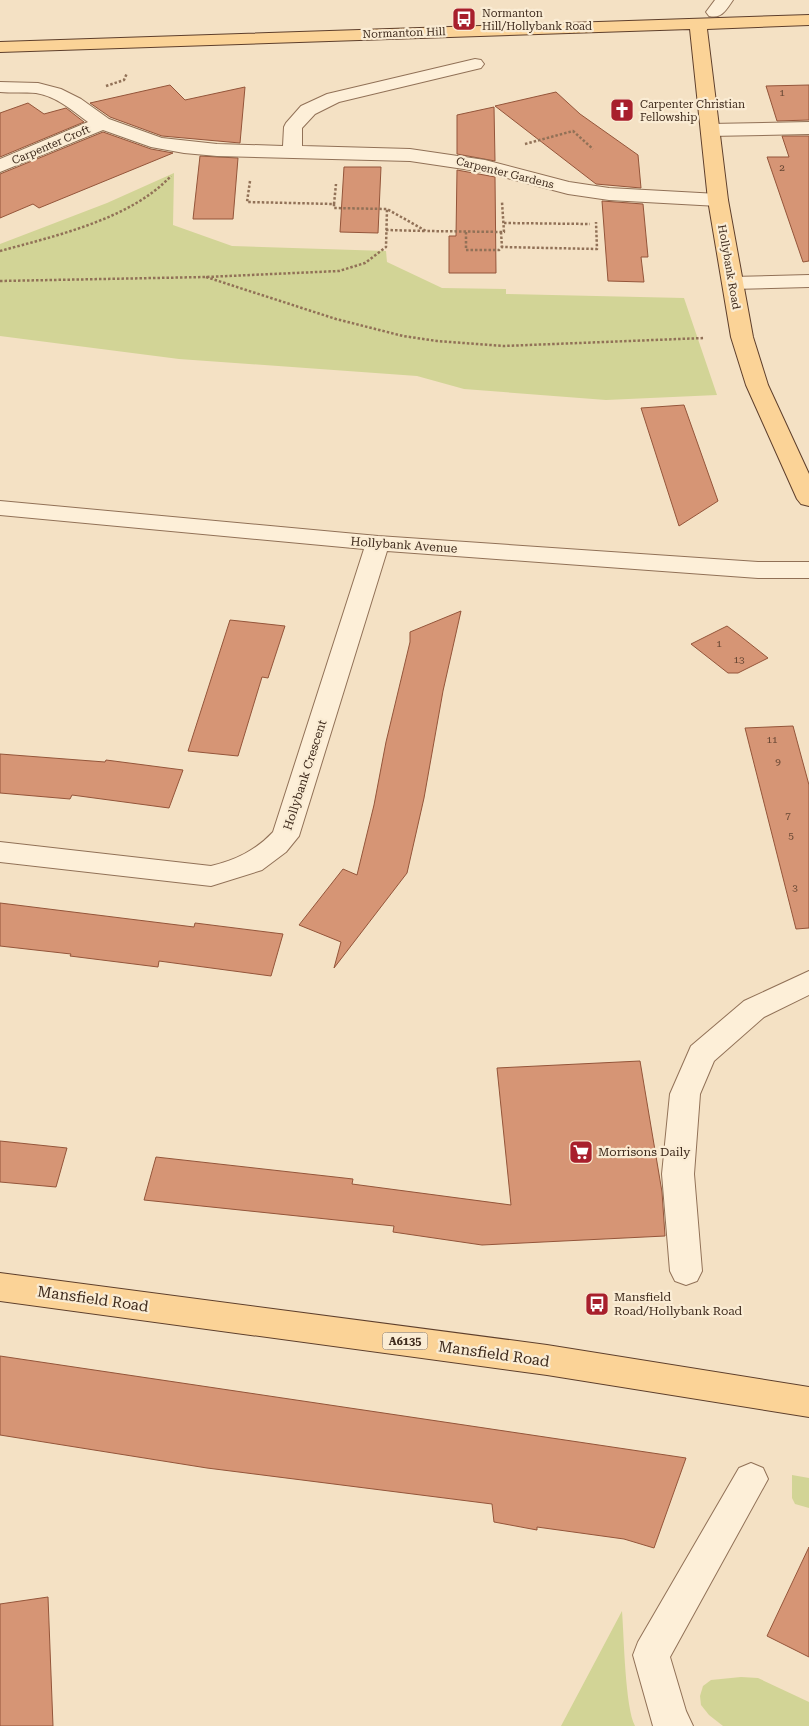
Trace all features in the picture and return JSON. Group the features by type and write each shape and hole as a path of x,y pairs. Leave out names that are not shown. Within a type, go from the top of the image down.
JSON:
{"main road":[{"name":"Normanton Hill","path":"0,47 712,12 809,20"},
{"name":"Hollybank Road","path":"712,12 710,130 718,200 742,337 757,385 809,499"},
{"name":"Mansfield Road","path":"0,1287 547,1360 809,1402"}],"street":[{"path":"292,151 293,128 308,110 333,98 475,64"},
{"path":"361,73 377,87"},
{"name":"Carpenter Gardens","path":"0,87 38,88 55,93 74,103 102,123 158,143 218,150 355,152 438,158 485,166 568,188 609,194 718,200"},
{"name":"Carpenter Croft","path":"0,166 102,123"},
{"path":"710,130 809,128"},
{"path":"732,283 809,281"},
{"name":"Hollybank Avenue","path":"0,508 378,543 758,570 809,570"},
{"name":"Hollybank Crescent","path":"0,852 211,876 246,868 271,852 285,836 378,543"},
{"path":"686,1270 678,1174 685,1094 702,1054 754,1009 809,982"},
{"path":"674,1726 670,1722 651,1655 751,1479"}],"path":[{"path":"520,145 573,131 593,149"},
{"path":"0,250 42,239 110,216 156,192 173,172"},
{"path":"250,177 247,202 334,204 334,208 387,209 426,231"},
{"path":"386,230 504,232 502,197"},
{"path":"0,281 206,277 339,271 356,267 374,258 386,247 387,209"},
{"path":"466,232 466,250 499,250 502,247 597,249 596,217"},
{"path":"504,223 596,224"},
{"path":"501,232 502,247"},
{"path":"206,277 253,294 354,323 414,337 470,345 575,344 704,338"}],"green space":[{"path":"174,173 173,225 232,246 386,251 387,262 442,288 506,289 506,294 684,298 717,395 606,400 464,389 417,376 179,359 0,336 0,244 107,203"},
{"path":"792,1475 809,1478 809,1508 795,1504 792,1498"},
{"path":"622,1611 627,1688 635,1726 561,1726"},
{"path":"741,1677 758,1678 809,1702 809,1726 723,1726 709,1715 701,1705 700,1696 703,1686 711,1680"}],"building":[{"path":"170,85 185,100 245,87 240,143 162,136 110,117 90,103"},
{"path":"809,85 809,120 777,121 766,86"},
{"path":"556,92 580,114 638,155 641,188 596,184 495,106"},
{"path":"28,103 44,114 66,108 84,122 0,157 0,113"},
{"path":"494,107 495,161 457,154 457,115"},
{"path":"103,132 151,149 173,153 39,208 33,204 0,218 0,174"},
{"path":"782,136 809,136 809,261 803,262 767,157 789,157"},
{"path":"200,156 238,158 233,219 193,219"},
{"path":"344,167 381,167 378,233 340,232"},
{"path":"457,170 495,177 496,273 449,273 449,236 456,236"},
{"path":"602,201 643,204 648,257 641,257 644,282 608,281"},
{"path":"684,405 718,501 679,526 641,408"},
{"path":"461,611 443,691 424,798 407,873 334,968 341,942 299,925 343,869 357,875 410,642 410,632"},
{"path":"230,620 285,626 268,678 262,677 238,756 188,751"},
{"path":"727,626 768,658 738,673 728,673 691,644"},
{"path":"793,726 809,785 809,928 796,929 745,728"},
{"path":"0,754 105,762 106,760 183,770 169,808 72,795 70,799 0,793"},
{"path":"0,903 194,927 195,923 283,934 271,976 159,961 158,967 0,946"},
{"name":"Morrisons Daily","path":"640,1061 662,1192 665,1236 482,1245 393,1232 394,1226 144,1200 156,1157 353,1179 352,1184 511,1205 497,1068"},
{"path":"0,1141 67,1148 56,1187 0,1182"},
{"path":"0,1356 686,1458 654,1548 624,1539 537,1527 537,1530 494,1522 492,1504 207,1468 0,1435"},
{"path":"809,1547 809,1657 767,1636"},
{"path":"48,1597 53,1726 0,1726 0,1604"}],"place":[{"name":"Normanton Hill/Hollybank Road","path":"464,19"},
{"name":"Carpenter Christian Fellowship","path":"622,110"},
{"name":"Morrisons Daily","path":"581,1152"},
{"name":"Mansfield Road/Hollybank Road","path":"597,1304"}]}
